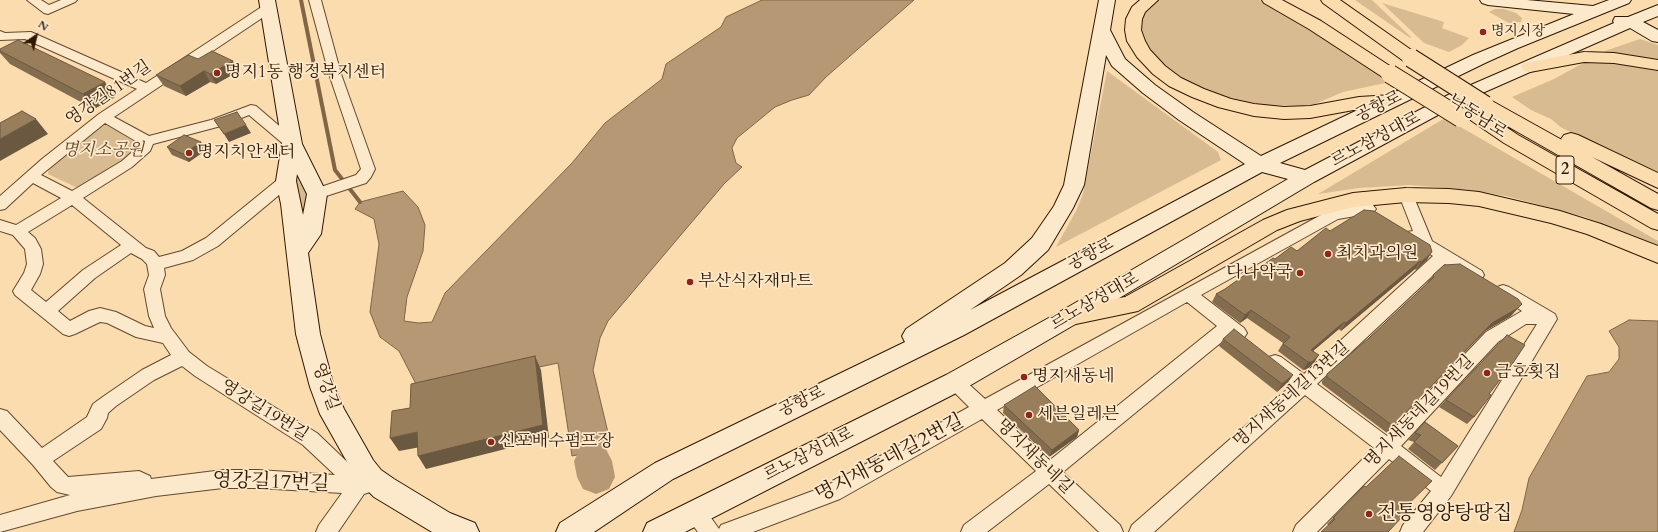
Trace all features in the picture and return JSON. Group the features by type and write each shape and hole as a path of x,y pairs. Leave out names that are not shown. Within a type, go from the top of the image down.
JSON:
{"main road":[{"path":"865,372 950,310 1012,269 1040,244 1063,208 1074,185 1107,0"},
{"path":"1150,0 1138,10 1134,19 1133,30 1136,41 1143,53 1159,70 1175,82 1198,93 1225,103 1254,110 1284,113 1310,112 1359,103 1392,101"},
{"path":"1270,0 1316,25 1407,64 1479,109 1623,165 1658,181"},
{"name":"낙동남로","path":"1329,0 1407,64"},
{"path":"1344,0 1407,64"},
{"path":"1482,0 1514,9 1528,18 1529,23 1512,44"},
{"path":"1488,0 1536,6 1596,10 1655,11"},
{"name":"공항로","path":"570,532 664,471 956,328 1260,165 1512,44 1623,0"},
{"name":"낙동남로","path":"1309,4 1479,109 1658,203"},
{"name":"영강길","path":"267,5 292,144 286,181 298,253 308,334 322,387 334,414 364,468 372,478 436,527 465,532"},
{"path":"1530,67 1655,11"},
{"path":"1574,19 1630,22 1658,36"},
{"path":"1102,31 1118,62 1149,89 1260,165 1307,177"},
{"path":"1530,67 1584,57 1614,58 1658,65"},
{"name":"르노삼성대로","path":"657,532 955,382 1071,316 1307,177 1456,98 1530,67"},
{"name":"낙동남로","path":"1479,109 1511,139 1658,223"},
{"path":"292,144 317,194 310,234 298,253"},
{"path":"1071,316 1130,305 1270,225 1294,215 1367,209 1406,195 1472,199 1516,206 1594,229 1658,255"}],"street":[{"path":"33,0 48,10 71,0"},
{"path":"315,0 335,74 368,169 366,174 361,179 317,194"},
{"name":"영강길81번길","path":"0,205 30,176 104,117 147,89 267,5"},
{"path":"0,35 2,37 27,34 147,89"},
{"path":"104,117 147,141 216,123 251,109 292,144"},
{"path":"18,231 74,198 134,159 145,148 147,141"},
{"path":"30,176 74,198 140,252 148,255 155,264 187,256 212,242 286,181"},
{"path":"1406,195 1426,245"},
{"name":"명지새동네길2번길","path":"728,532 833,493 1188,294 1335,214 1367,209"},
{"path":"0,225 18,231 29,242 34,256 35,264 32,274 21,291 69,329 100,315 110,317 142,332 167,337"},
{"path":"1400,229 1549,320 1444,490 1410,532"},
{"path":"47,311 89,274 132,245"},
{"name":"명지새동네길13번길","path":"1139,532 1305,384 1444,255"},
{"name":"영강길19번길","path":"155,264 157,278 152,289 157,316 167,337 183,357 201,371 310,439 359,486"},
{"path":"1188,294 1387,448 1444,490"},
{"name":"명지새동네길19번길","path":"1303,532 1387,448 1492,337 1523,317 1549,320"},
{"path":"971,532 1049,472 1229,326"},
{"path":"40,459 94,424 98,418 99,409 110,401 148,375 183,357"},
{"name":"명지새동네길","path":"955,382 1113,532"},
{"name":"영강길17번길","path":"0,417 64,486 138,480 158,487"},
{"name":"영강길17번길","path":"0,524 56,507 158,487 241,478 384,488"},
{"path":"326,532 359,486"},
{"path":"695,512 710,532"}],"green space":[{"path":"1158,0 1259,0 1284,10 1390,82 1343,92 1315,104 1302,106 1256,105 1227,98 1194,86 1175,75 1164,67 1148,50 1142,35 1142,17 1147,9"},
{"path":"1355,0 1372,0 1411,37 1410,38"},
{"path":"1382,3 1444,22 1442,28 1469,38 1462,45 1449,52 1424,43"},
{"path":"1495,9 1504,9 1516,13 1522,18 1521,22 1509,23 1489,12"},
{"path":"1640,39 1658,45 1658,61 1604,52 1605,51"},
{"path":"1585,62 1615,62 1658,69 1658,173 1640,166 1562,128 1551,119 1531,110 1512,97 1554,79"},
{"path":"1107,71 1218,152 1221,160 1056,247 1076,211 1083,194"},
{"path":"1445,118 1658,241 1658,246 1585,217 1506,196 1470,190 1410,185 1359,188 1318,194"},
{"name":"명지소공원","path":"106,123 136,143 138,148 129,157 82,190 48,174 49,167"},
{"path":"295,177 309,195 304,233"}],"shaded area":[{"path":"762,0 914,0 826,77 809,95 775,107 737,138 732,148 736,163 742,167 724,184 608,321 600,338 593,370 611,445 592,452 572,456 558,363 450,386 417,386 399,351 380,337 370,312 379,244 374,219 355,209 360,202 403,191 418,207 425,225 423,251 407,297 404,321 419,323 432,322 445,293 572,163 605,123 662,79 666,64 721,27 726,17"},
{"path":"1629,320 1658,321 1658,532 1514,532 1522,510 1529,478 1587,376 1609,372 1619,359 1619,347 1609,331"}],"building":[{"path":"18,40 105,82 83,94 0,51 0,49"},
{"path":"212,51 233,61 210,74 204,71 180,86 156,75 188,55 198,59"},
{"path":"22,111 36,119 0,139 0,123"},
{"path":"237,112 246,125 224,134 214,120"},
{"path":"184,135 201,142 183,154 167,147"},
{"path":"1364,210 1374,211 1430,245 1432,252 1311,350 1319,355 1312,362 1308,362 1283,344 1290,337 1251,310 1245,315 1216,294 1256,267 1258,269 1273,258 1275,259 1291,247 1297,251 1326,228 1330,231"},
{"path":"1460,264 1518,299 1522,304 1518,308 1492,323 1393,426 1327,377 1327,374 1369,338 1434,277 1433,275 1444,265"},
{"path":"1234,329 1293,375 1282,384 1223,339"},
{"path":"1507,335 1525,345 1474,417 1446,400"},
{"path":"535,356 543,425 418,456 417,432 390,438 392,411 410,408 411,384"},
{"path":"1035,386 1079,430 1052,450 1004,405"},
{"path":"1425,422 1458,446 1442,463 1414,442 1421,435 1415,433"},
{"path":"1399,456 1432,481 1399,513 1403,516 1388,532 1321,532 1335,519 1333,518 1364,486 1366,487"}],"waterway":[{"path":"301,0 335,170 360,202"},
{"path":"593,461 596,477"}],"place":[{"name":"명지시장","path":"1483,32"},
{"name":"명지1동 행정복지센터","path":"217,73"},
{"name":"명지치안센터","path":"189,153"},
{"name":"최치과의원","path":"1328,254"},
{"name":"다나약국","path":"1300,273"},
{"name":"부산식자재마트","path":"690,282"},
{"name":"금호횟집","path":"1487,373"},
{"name":"명지새동네","path":"1024,377"},
{"name":"세븐일레븐","path":"1029,415"},
{"name":"신포배수펌프장","path":"491,442"},
{"name":"전통영양탕땅집","path":"1369,514"}]}
